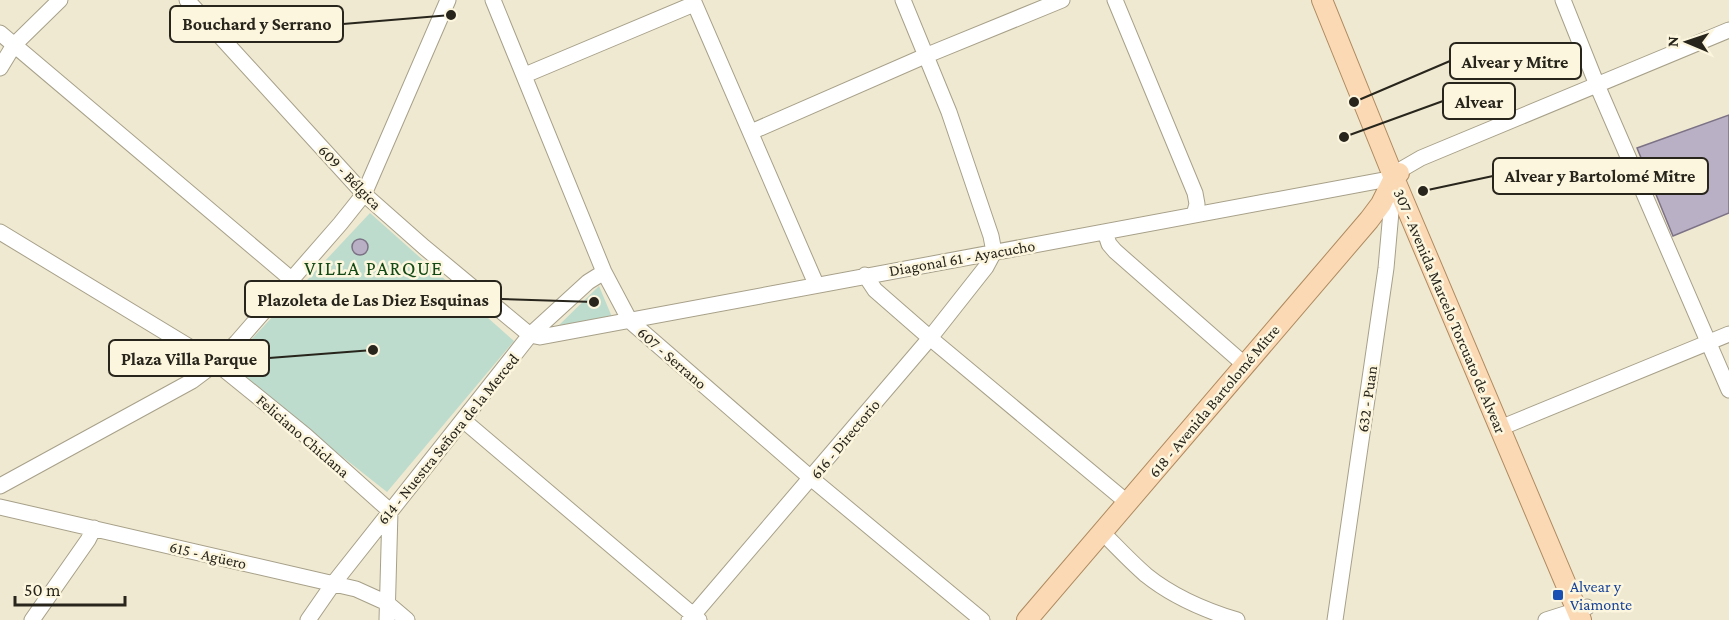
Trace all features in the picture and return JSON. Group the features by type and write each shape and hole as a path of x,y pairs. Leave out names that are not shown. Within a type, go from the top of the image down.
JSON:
{"main road":[{"name":"307 - Avenida Marcelo Torcuato de Alvear","path":"1322,0 1584,614"},
{"name":"307 - Avenida Marcelo Torcuato de Alvear","path":"1335,0 1398,174"},
{"name":"618 - Avenida Bartolomé Mitre","path":"1028,620 1369,220 1398,174"}],"street":[{"path":"0,68 14,45 60,0"},
{"name":"609 - Bélgica","path":"187,0 363,194 530,335"},
{"path":"0,486 192,381 216,363 363,194 448,0"},
{"name":"607 - Serrano","path":"493,0 604,272 630,321 812,478 982,620"},
{"path":"903,0 949,112 991,236 994,252"},
{"path":"751,132 1062,0"},
{"path":"1115,0 1196,192 1197,204 1194,215"},
{"path":"1563,0 1597,85 1729,390"},
{"path":"525,75 694,2 816,284"},
{"name":"Diagonal 61 - Ayacucho","path":"530,335 540,337 630,321 816,284 1194,215 1398,174 1421,158 1729,30"},
{"path":"0,33 291,279"},
{"name":"632 - Puan","path":"1335,620 1398,174"},
{"name":"Feliciano Chiclana","path":"0,232 216,363 305,435 390,511"},
{"path":"1105,232 1109,244 1115,251 1245,365"},
{"name":"616 - Directorio","path":"694,618 930,338 987,267 994,252"},
{"name":"614 - Nuestra Señora de la Merced","path":"308,620 333,584 530,335 588,282 604,272"},
{"path":"865,275 875,290 930,338 1128,503"},
{"path":"1505,426 1729,334"},
{"path":"463,420 694,618"},
{"name":"615 - Agüero","path":"0,507 356,589 387,603 407,620"},
{"path":"387,620 390,511"},
{"path":"32,620 94,528"},
{"path":"1102,533 1146,575 1205,615 1237,620"},
{"path":"1546,620 1584,614"}],"green space":[{"path":"370,213 514,341 387,492 235,372 232,360"},
{"path":"599,286 612,317 556,328"}],"building":[{"path":"1729,115 1729,213 1673,236 1637,148"},
{"path":"357,239 363,239 368,247 366,253 357,255 352,250 352,244"}],"place":[{"name":"Bouchard y Serrano","path":"451,15"},
{"name":"Alvear y Mitre","path":"1354,102"},
{"name":"Alvear","path":"1344,137"},
{"name":"Alvear y Bartolomé Mitre","path":"1423,191"},
{"name":"Plazoleta de Las Diez Esquinas","path":"594,302"},
{"name":"Plaza Villa Parque","path":"373,350"},
{"name":"Alvear y Viamonte","path":"1558,595"}],"district":[{"name":"VILLA PARQUE","path":"374,268"}]}
